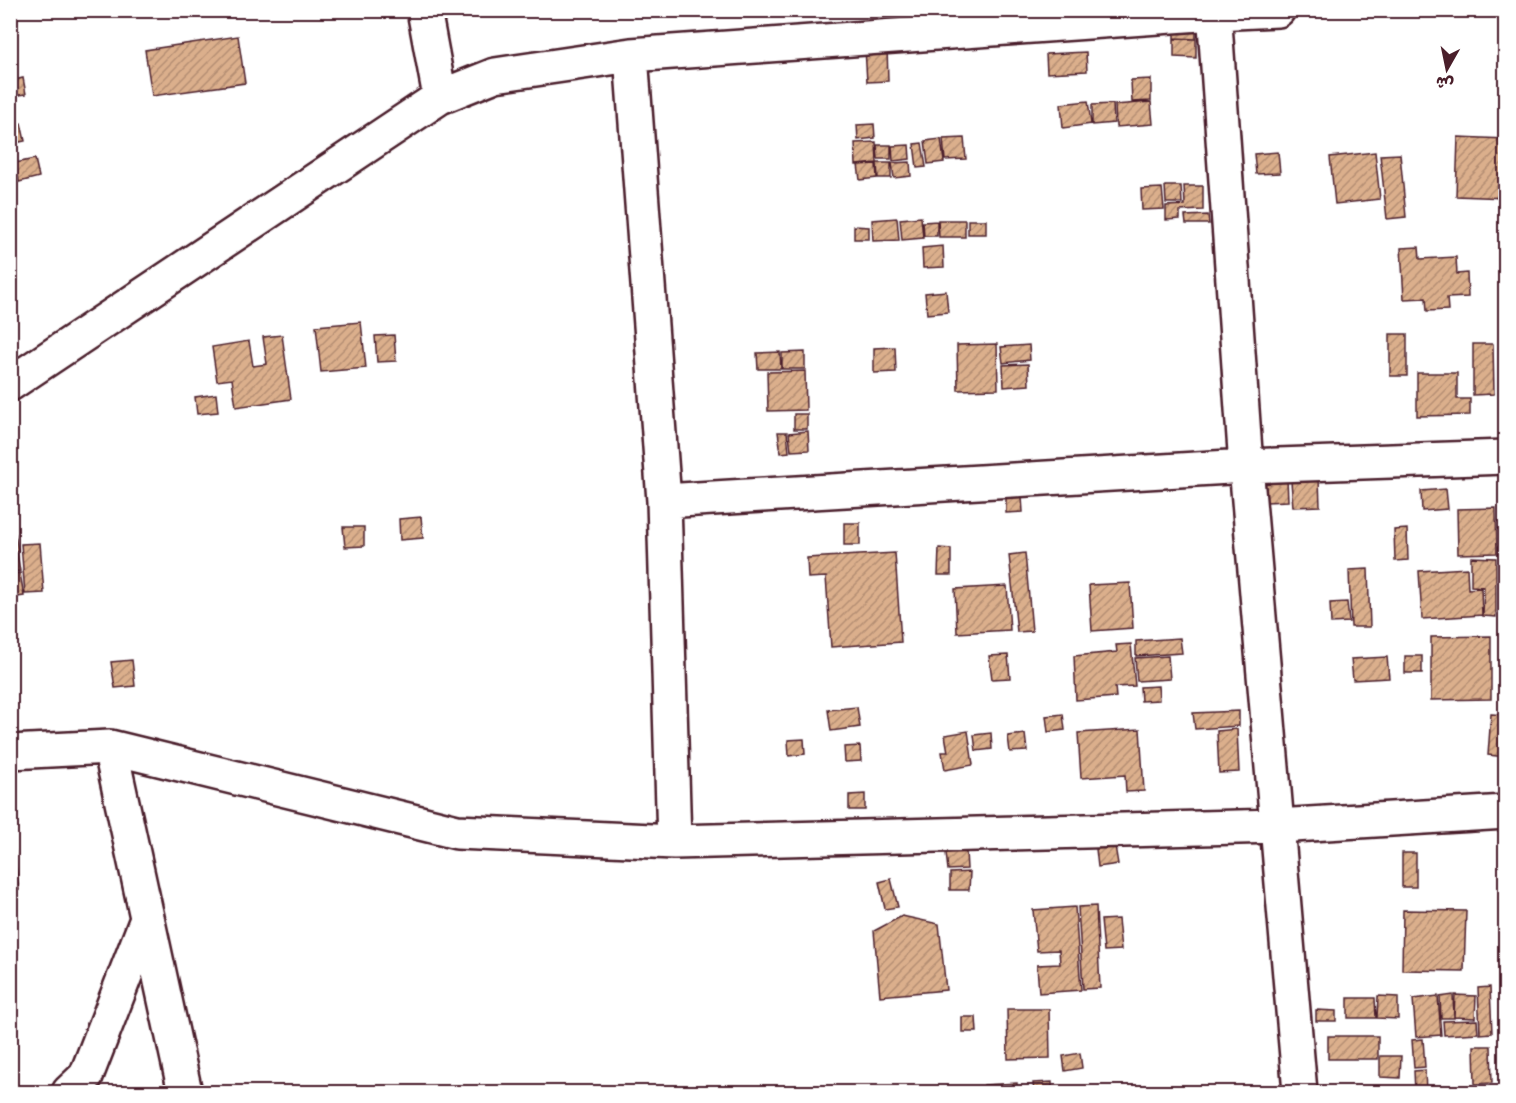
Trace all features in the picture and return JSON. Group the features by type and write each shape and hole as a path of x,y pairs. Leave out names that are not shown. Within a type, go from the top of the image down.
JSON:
{"street":[{"path":"424,10 440,98"},
{"path":"10,384 440,98 495,75 631,55 1214,12 1278,10"},
{"path":"1214,12 1246,466 1300,1092"},
{"path":"631,55 664,501 674,842"},
{"path":"664,501 1246,466 1506,457"},
{"path":"10,752 110,747 457,832 674,842 1277,826 1506,812"},
{"path":"110,747 185,1092"},
{"path":"69,1092 86,1076 147,919"}],"building":[{"path":"1174,20 1196,20 1196,39 1174,38"},
{"path":"238,36 245,83 152,96 145,50"},
{"path":"1174,39 1196,39 1196,58 1174,57"},
{"path":"887,47 888,81 867,82 865,48"},
{"path":"1086,52 1087,71 1047,73 1046,54"},
{"path":"23,78 26,94 11,96 10,81"},
{"path":"1151,79 1151,101 1132,102 1131,80"},
{"path":"1088,101 1091,124 1063,128 1061,104"},
{"path":"1151,102 1153,124 1116,127 1115,105"},
{"path":"1113,104 1114,123 1092,125 1092,105"},
{"path":"21,123 25,141 10,144 10,125"},
{"path":"874,124 875,138 858,140 857,125"},
{"path":"1458,137 1506,139 1506,198 1456,196"},
{"path":"964,138 966,159 945,160 943,139"},
{"path":"941,139 944,162 928,164 925,141"},
{"path":"876,142 877,163 856,165 855,143"},
{"path":"922,143 926,167 917,168 914,144"},
{"path":"877,145 891,145 891,159 878,159"},
{"path":"909,145 910,159 893,161 892,146"},
{"path":"1278,152 1280,173 1256,174 1254,154"},
{"path":"1375,152 1380,199 1335,204 1330,157"},
{"path":"1400,154 1406,217 1387,219 1380,155"},
{"path":"35,159 39,177 19,182 15,163"},
{"path":"910,162 911,176 894,178 892,163"},
{"path":"877,163 891,163 891,178 878,178"},
{"path":"876,164 877,178 860,180 858,165"},
{"path":"1165,186 1181,186 1182,203 1166,203"},
{"path":"1184,186 1203,186 1203,210 1180,211 1180,219 1166,220 1166,206 1185,205"},
{"path":"1162,188 1164,209 1142,210 1141,189"},
{"path":"1208,215 1209,224 1186,224 1185,216"},
{"path":"921,217 923,238 902,240 900,219"},
{"path":"897,218 899,240 873,241 872,220"},
{"path":"938,220 965,220 965,237 939,237"},
{"path":"968,220 986,220 986,234 968,234"},
{"path":"937,221 937,236 924,236 923,222"},
{"path":"854,226 869,227 869,239 854,239"},
{"path":"943,246 944,267 923,268 922,248"},
{"path":"1419,247 1420,259 1456,257 1457,274 1467,273 1468,297 1447,298 1448,310 1427,311 1426,298 1404,299 1401,248"},
{"path":"946,291 948,312 927,314 925,293"},
{"path":"361,322 366,368 321,372 316,326"},
{"path":"1390,334 1407,334 1407,376 1390,376"},
{"path":"282,335 291,399 236,407 232,379 217,381 212,347 249,341 253,366 267,364 263,337"},
{"path":"394,335 396,361 377,362 375,336"},
{"path":"997,344 998,389 958,390 957,345"},
{"path":"1473,344 1493,344 1494,394 1473,395"},
{"path":"1029,345 1030,360 1003,363 1001,347"},
{"path":"895,347 896,372 874,373 874,348"},
{"path":"780,352 781,369 758,369 757,353"},
{"path":"805,352 805,369 782,369 782,353"},
{"path":"1028,364 1029,385 1004,387 1003,365"},
{"path":"805,371 806,410 768,411 767,372"},
{"path":"1417,373 1457,373 1457,399 1470,399 1470,415 1417,416"},
{"path":"216,394 218,412 197,414 195,397"},
{"path":"794,414 807,414 807,429 794,429"},
{"path":"808,431 809,450 791,451 789,433"},
{"path":"778,432 787,432 789,452 781,453"},
{"path":"1287,479 1288,501 1266,502 1265,480"},
{"path":"1319,479 1320,506 1293,507 1291,481"},
{"path":"1446,489 1448,509 1422,511 1421,491"},
{"path":"1022,497 1023,512 1006,513 1006,498"},
{"path":"1496,508 1497,553 1458,554 1457,509"},
{"path":"421,517 423,538 400,540 399,519"},
{"path":"844,523 860,523 860,545 844,545"},
{"path":"343,527 364,527 364,546 345,547"},
{"path":"1407,529 1408,560 1395,561 1394,530"},
{"path":"15,534 18,551 10,552 10,535"},
{"path":"40,543 44,593 25,594 21,544"},
{"path":"939,548 951,549 951,575 938,575"},
{"path":"17,553 20,571 10,572 10,554"},
{"path":"895,553 901,642 831,647 826,577 808,578 807,558"},
{"path":"1025,553 1032,631 1017,632 1009,555"},
{"path":"1471,557 1496,558 1496,617 1483,616 1484,587 1471,586"},
{"path":"1467,568 1468,589 1481,588 1482,615 1422,619 1419,571"},
{"path":"1368,569 1370,627 1351,627 1349,570"},
{"path":"20,573 24,596 10,598 10,575"},
{"path":"1130,583 1133,628 1092,631 1089,585"},
{"path":"1007,586 1010,630 957,633 955,589"},
{"path":"1347,602 1349,622 1331,623 1330,603"},
{"path":"1491,636 1491,699 1431,700 1431,637"},
{"path":"1180,638 1182,653 1136,656 1136,641"},
{"path":"1131,644 1135,686 1115,687 1116,697 1076,700 1074,656 1117,652 1116,645"},
{"path":"1008,655 1010,678 992,679 989,656"},
{"path":"1168,656 1170,679 1137,681 1135,658"},
{"path":"1405,656 1422,656 1422,673 1405,673"},
{"path":"1387,657 1389,678 1353,680 1351,659"},
{"path":"132,660 135,686 115,688 111,662"},
{"path":"1158,686 1159,700 1141,701 1140,687"},
{"path":"857,707 860,727 831,731 828,710"},
{"path":"1239,711 1239,726 1195,729 1193,713"},
{"path":"1063,714 1065,730 1048,732 1046,716"},
{"path":"1491,714 1506,715 1506,757 1488,755"},
{"path":"1140,729 1144,791 1126,792 1125,775 1081,778 1078,733"},
{"path":"1237,729 1239,772 1219,773 1217,731"},
{"path":"968,731 973,765 945,770 942,752 948,752 945,735"},
{"path":"991,733 992,749 976,751 974,735"},
{"path":"1025,734 1027,751 1010,752 1008,736"},
{"path":"804,739 805,754 789,756 788,740"},
{"path":"860,746 861,761 845,762 844,747"},
{"path":"865,794 865,810 849,810 849,795"},
{"path":"10,813 19,890 10,891"},
{"path":"1115,846 1118,864 1098,867 1096,849"},
{"path":"966,851 967,869 948,870 946,853"},
{"path":"1402,853 1416,853 1416,887 1402,887"},
{"path":"970,872 969,890 950,890 950,873"},
{"path":"891,879 898,907 885,909 879,882"},
{"path":"1096,906 1100,988 1083,989 1078,907"},
{"path":"1075,907 1081,990 1039,993 1037,965 1060,964 1059,950 1037,951 1033,910"},
{"path":"1403,910 1466,911 1464,971 1402,970"},
{"path":"902,916 939,924 946,990 880,996 874,931"},
{"path":"1118,919 1121,950 1104,951 1101,920"},
{"path":"1490,987 1492,1033 1480,1034 1478,988"},
{"path":"1453,995 1454,1018 1441,1018 1440,997"},
{"path":"1455,995 1476,996 1475,1018 1454,1017"},
{"path":"1378,996 1398,997 1398,1019 1377,1018"},
{"path":"1438,996 1441,1035 1416,1037 1413,999"},
{"path":"1348,998 1375,998 1376,1018 1348,1018"},
{"path":"1007,1009 1049,1009 1050,1058 1008,1059"},
{"path":"1316,1010 1336,1011 1336,1021 1316,1021"},
{"path":"962,1017 976,1017 977,1032 962,1032"},
{"path":"1477,1020 1478,1033 1444,1035 1443,1021"},
{"path":"1328,1036 1378,1036 1378,1059 1328,1059"},
{"path":"1423,1039 1425,1067 1414,1068 1412,1040"},
{"path":"1474,1046 1491,1046 1492,1083 1475,1084"},
{"path":"1080,1053 1082,1068 1065,1071 1063,1056"},
{"path":"1380,1056 1401,1056 1400,1078 1380,1077"},
{"path":"1425,1070 1426,1092 1415,1092 1414,1071"},
{"path":"1052,1082 1052,1092 1034,1092 1033,1083"},
{"path":"1017,1083 1017,1092 984,1092 984,1085"}]}
